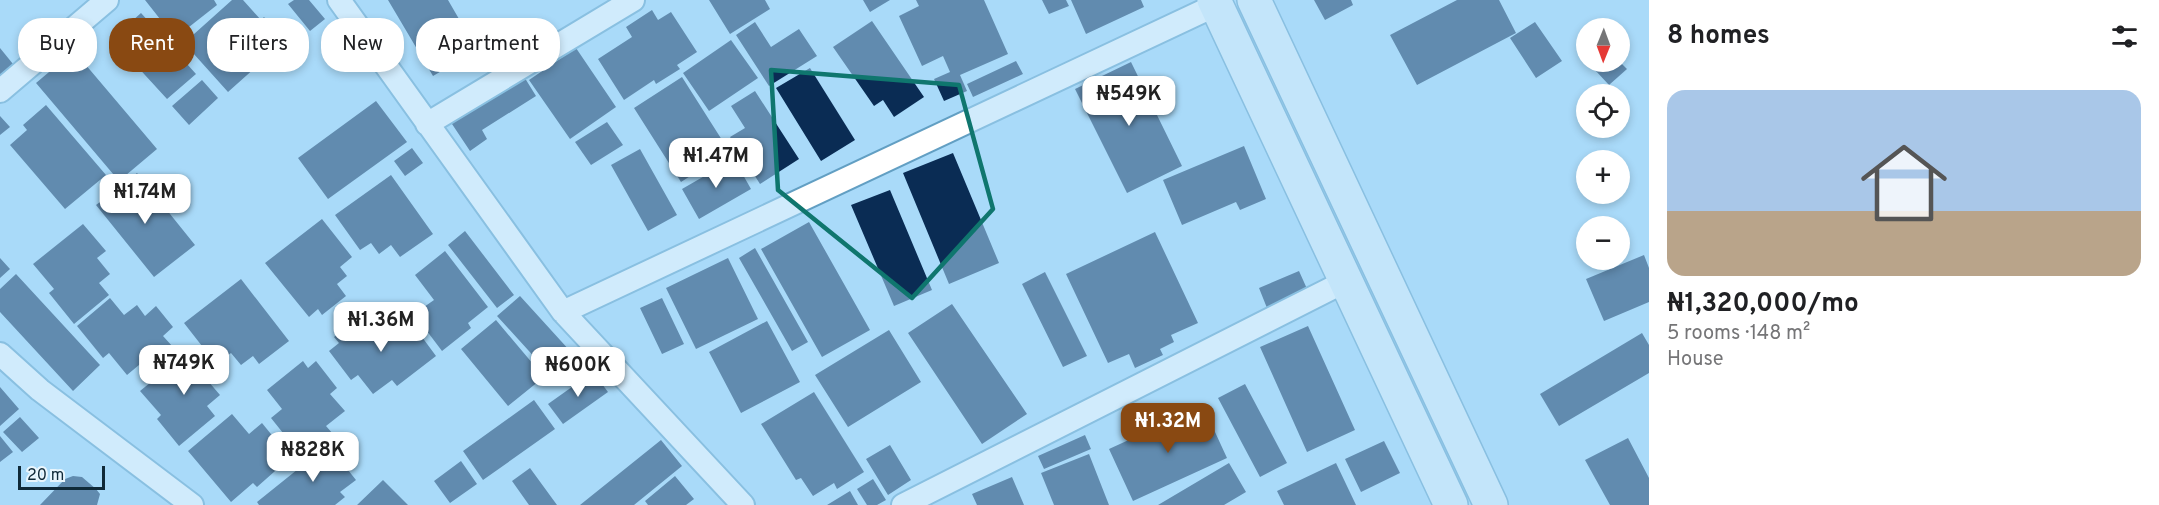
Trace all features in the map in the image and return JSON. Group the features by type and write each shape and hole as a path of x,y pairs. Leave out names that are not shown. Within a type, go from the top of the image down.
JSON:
{"main road":[{"path":"1254,0 1491,505"},
{"path":"1215,2 1451,505"}],"street":[{"path":"0,91 107,0"},
{"path":"339,0 563,312 743,505"},
{"path":"427,124 633,0"},
{"path":"563,312 1215,2"},
{"path":"903,505 1346,280"},
{"path":"0,354 40,390 192,505"}],"highlighted area":[{"path":"771,70 959,85 993,209 912,298 778,190"}],"building":[{"path":"145,0 214,0 217,5 195,22 195,18 159,18"},
{"path":"232,0 243,0 259,18 212,18"},
{"path":"294,0 309,0 324,18 321,18 321,22 310,31 309,18 299,18 288,4"},
{"path":"388,0 448,0 458,18 416,18 416,47 404,27 404,18 399,18"},
{"path":"709,0 765,0 770,9 730,34"},
{"path":"863,0 890,0 870,12"},
{"path":"916,0 984,0 1008,54 960,75 967,91 944,101 934,79 950,72 943,56 922,66 899,16 919,6"},
{"path":"1042,0 1066,0 1069,6 1049,14"},
{"path":"1071,0 1141,0 1144,7 1086,34"},
{"path":"1314,0 1351,0 1353,5 1325,20"},
{"path":"1457,0 1499,0 1516,33 1417,85 1390,35"},
{"path":"652,10 658,20 671,12 697,52 677,65 680,69 656,84 654,80 624,100 598,59 632,37 626,27"},
{"path":"141,13 146,18 135,18"},
{"path":"872,21 924,97 894,117 883,100 874,106 833,47"},
{"path":"207,22 207,69 195,55 195,33"},
{"path":"755,22 771,47 799,29 817,56 769,86 736,35"},
{"path":"1535,22 1562,61 1536,78 1510,38"},
{"path":"731,40 758,78 709,111 683,73"},
{"path":"0,48 13,64 0,75"},
{"path":"576,48 616,107 570,139 529,80 541,72 560,72 560,59"},
{"path":"1016,61 1023,74 973,97 967,84"},
{"path":"1131,62 1182,166 1127,193 1075,89"},
{"path":"810,68 855,140 821,161 776,88"},
{"path":"49,72 92,72 157,149 119,181 36,83"},
{"path":"142,72 194,72 196,74 167,99"},
{"path":"210,72 250,72 228,92"},
{"path":"1597,72 1624,72 1610,84"},
{"path":"523,75 536,96 482,130 487,139 470,151 450,121"},
{"path":"682,77 729,151 681,182 634,108"},
{"path":"202,80 218,98 189,125 172,106"},
{"path":"755,91 799,159 760,184 730,137 745,128 731,106"},
{"path":"376,101 407,142 328,199 298,158"},
{"path":"46,105 106,175 65,209 10,145 27,130 23,125"},
{"path":"0,116 10,127 0,135"},
{"path":"607,122 623,145 591,165 575,142"},
{"path":"1244,146 1266,199 1240,210 1236,202 1182,225 1163,180"},
{"path":"412,148 423,163 405,176 394,161"},
{"path":"640,149 677,215 648,231 611,165"},
{"path":"953,153 999,263 949,284 903,173"},
{"path":"734,159 751,189 699,219 682,189"},
{"path":"137,173 195,245 154,277 96,205"},
{"path":"391,175 433,234 400,257 391,245 379,254 371,243 360,250 335,215"},
{"path":"890,190 932,290 894,306 851,205"},
{"path":"322,219 352,257 340,267 347,276 337,284 346,296 322,315 318,309 309,317 265,263"},
{"path":"809,222 870,330 822,357 761,249"},
{"path":"83,224 106,251 97,258 110,274 99,283 109,295 74,324 49,293 54,289 33,264"},
{"path":"465,231 514,295 497,308 448,245"},
{"path":"1155,232 1198,323 1171,335 1174,342 1160,349 1163,355 1135,368 1129,354 1108,363 1066,274"},
{"path":"755,248 808,342 792,351 739,258"},
{"path":"445,251 488,307 468,323 471,328 442,351 414,314 434,300 415,275"},
{"path":"1644,255 1649,268 1649,302 1604,321 1586,279 1608,270 1630,270 1630,261"},
{"path":"0,258 10,269 0,278"},
{"path":"728,258 758,319 696,349 666,288"},
{"path":"1299,271 1308,291 1267,308 1259,288"},
{"path":"1045,272 1087,356 1063,367 1022,284"},
{"path":"16,274 100,365 73,391 0,312 0,289"},
{"path":"241,279 289,341 259,364 253,356 241,365 231,353 216,364 184,323"},
{"path":"520,296 581,363 558,383 497,316"},
{"path":"110,298 124,315 137,305 145,316 156,306 173,327 163,336 173,347 149,366 145,360 127,375 109,353 103,358 77,326"},
{"path":"662,298 684,344 662,354 640,308"},
{"path":"952,304 1027,414 982,444 908,333"},
{"path":"405,314 436,356 397,386 392,380 373,394 358,375 351,380 329,351 339,343 334,337 359,318 367,328 373,323 380,332"},
{"path":"496,320 544,377 508,406 461,349"},
{"path":"767,321 800,382 741,413 709,352"},
{"path":"1308,326 1355,430 1307,452 1260,347"},
{"path":"889,330 921,382 848,427 815,375"},
{"path":"1642,333 1649,345 1649,373 1559,426 1540,394"},
{"path":"194,347 217,374 208,381 220,395 207,406 215,416 179,446 157,419 161,415 140,391"},
{"path":"303,361 308,368 316,361 337,388 330,394 345,411 326,426 333,434 303,458 271,418 282,409 267,390"},
{"path":"593,372 608,392 563,424 548,404"},
{"path":"1245,384 1287,463 1260,477 1218,398"},
{"path":"0,387 19,409 0,426"},
{"path":"814,392 864,472 837,489 834,483 813,496 801,478 796,480 761,424"},
{"path":"534,400 555,429 483,480 463,451"},
{"path":"1203,406 1227,458 1133,501 1109,449"},
{"path":"232,414 249,434 262,423 275,439 268,446 283,464 257,487 253,483 231,502 188,451"},
{"path":"20,417 39,438 22,452 3,432"},
{"path":"1085,435 1091,449 1044,469 1038,456"},
{"path":"0,436 13,452 0,462"},
{"path":"1628,438 1649,478 1649,505 1610,505 1585,460"},
{"path":"661,440 682,466 634,505 580,505"},
{"path":"1384,441 1400,473 1361,492 1345,459"},
{"path":"328,445 356,480 340,492 345,497 335,505 259,505 257,502"},
{"path":"890,445 911,480 888,495 866,459"},
{"path":"1089,454 1109,505 1054,505 1041,473"},
{"path":"461,461 477,484 450,503 434,481"},
{"path":"1229,463 1246,492 1224,505 1158,505"},
{"path":"1336,463 1356,505 1284,505 1277,491"},
{"path":"530,468 557,505 529,505 512,481"},
{"path":"73,476 82,477 96,489 100,494 97,505 40,505 65,479"},
{"path":"675,476 694,499 686,505 648,505 645,501"},
{"path":"1012,477 1024,505 977,505 972,494"},
{"path":"873,479 886,500 877,505 867,505 857,489"},
{"path":"383,480 408,505 357,505"},
{"path":"850,491 858,505 827,505"}]}
